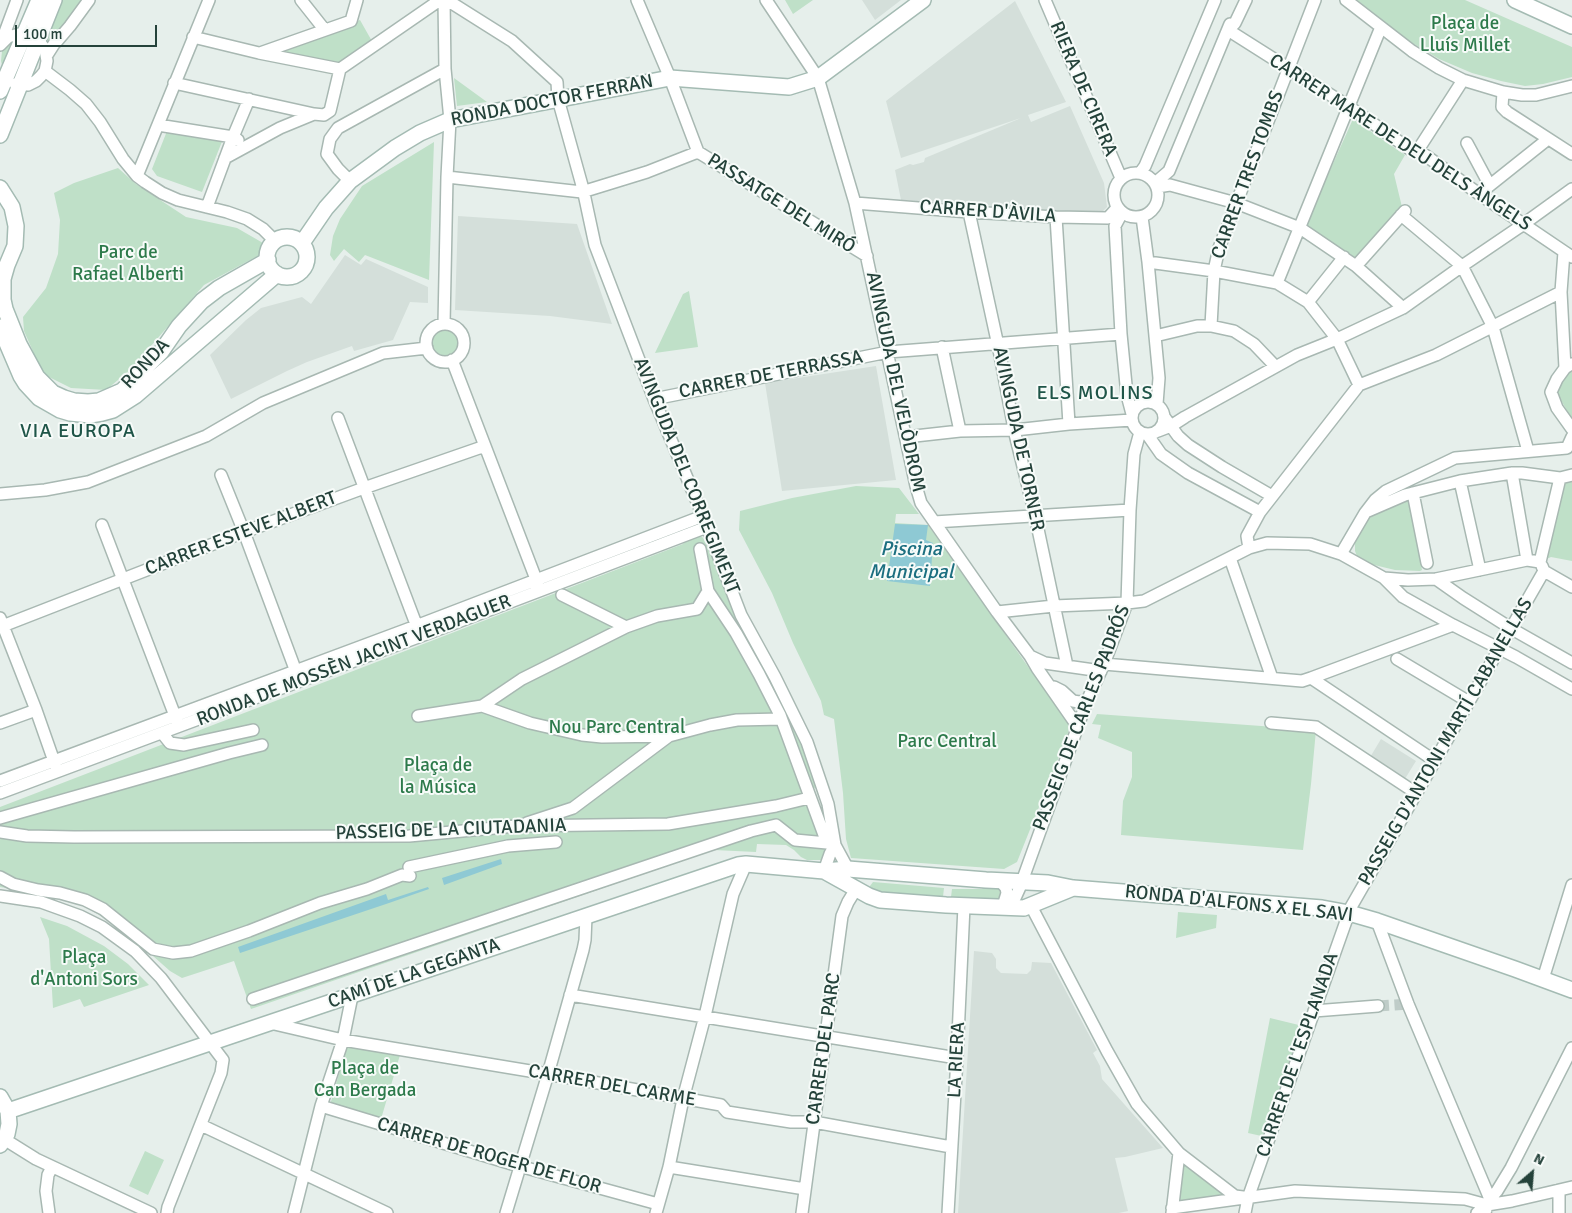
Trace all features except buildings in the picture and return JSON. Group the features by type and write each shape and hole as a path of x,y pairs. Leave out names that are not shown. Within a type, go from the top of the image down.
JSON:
{"street":[{"path":"0,45 16,0"},
{"path":"31,37 39,0"},
{"path":"0,136 6,82 54,0"},
{"path":"47,54 89,0"},
{"path":"137,176 208,0"},
{"path":"300,0 324,29"},
{"path":"259,53 351,21 356,0"},
{"path":"444,0 445,69 450,120 444,324"},
{"path":"225,158 280,128 330,111 340,69 444,0"},
{"name":"AVINGUDA DEL CORREGIMENT","path":"444,0 512,41 557,82 558,99 595,246 741,615 775,677 806,742 828,804 835,845 848,869"},
{"path":"638,0 698,152"},
{"name":"AVINGUDA DEL VELÒDROM","path":"766,0 818,78 856,203 921,503 1078,727"},
{"name":"RONDA DOCTOR FERRAN","path":"302,243 326,208 350,181 395,148 420,133 450,120 670,78 789,87 818,78 923,0"},
{"name":"RIERA DE CIRERA","path":"1045,0 1121,178"},
{"path":"1140,173 1149,157 1215,0"},
{"path":"1156,185 1169,170 1240,0"},
{"path":"1228,30 1235,23 1246,0"},
{"name":"CARRER TRES TOMBS","path":"1211,326 1214,271 1219,248 1315,0"},
{"path":"1346,0 1412,51 1463,80 1503,92 1522,95 1536,95 1572,86"},
{"path":"1514,0 1572,26"},
{"path":"1278,283 1381,27"},
{"name":"CARRER MARE DE DEU DELS ÀNGELS","path":"1228,30 1348,106 1411,150 1418,150 1568,254"},
{"path":"0,45 8,37 19,34 31,37 43,45 47,54 45,71 36,81 28,85 6,82"},
{"path":"193,36 259,53 340,69"},
{"path":"350,181 327,154 330,139 338,128 445,69"},
{"path":"45,71 86,104 100,122 123,159 137,176 162,193 184,202 247,219 263,229 276,241"},
{"path":"1418,150 1463,80"},
{"path":"174,83 319,115"},
{"path":"1503,92 1502,107 1507,112 1572,154"},
{"path":"207,207 232,137 249,99"},
{"path":"158,125 232,137 246,145"},
{"path":"1479,194 1489,184 1548,139"},
{"path":"1467,143 1489,184"},
{"name":"PASSATGE DEL MIRÓ","path":"582,192 646,172 698,152 867,256"},
{"path":"1140,173 1147,176 1156,185 1158,202 1149,214 1142,217 1131,217 1120,210 1114,196 1114,189 1121,178 1130,174 1140,173"},
{"path":"447,176 582,192"},
{"path":"1156,185 1170,185 1236,203 1300,228 1356,266 1403,308"},
{"name":"RONDA","path":"0,188 12,207 16,226 15,246 4,270 3,300 5,309 19,344 36,377 53,393 74,401 99,401 122,391 161,352 179,326 202,301 218,288 268,260"},
{"path":"1148,432 1185,416 1297,355 1337,339 1403,308 1572,189"},
{"name":"CARRER D'ÀVILA","path":"856,203 1056,217 1108,218 1120,210"},
{"path":"1120,210 1115,226 1121,334 1127,395 1134,425 1148,432 1161,454 1258,516"},
{"name":"AVINGUDA DE TORNER","path":"969,212 1014,430 1035,515 1067,666"},
{"path":"1356,266 1404,213 1462,266 1492,326 1528,451"},
{"path":"1056,217 1062,338 1069,424"},
{"path":"1142,217 1160,378 1157,404"},
{"path":"292,238 302,243 308,254 305,267 300,273 287,278 277,274 271,268 268,260 268,251 276,241 292,238"},
{"path":"1568,254 1561,292 1569,366 1557,379 1552,392 1557,408 1572,429"},
{"path":"1308,302 1344,257"},
{"path":"1148,262 1214,271 1278,283 1308,302 1337,339 1359,385"},
{"path":"0,327 21,376 39,398 60,410 70,413 90,415 102,413 113,410 135,396 277,274"},
{"path":"1248,548 1247,536 1258,516 1359,385 1436,356 1561,292"},
{"path":"444,324 451,324 461,332 464,345 458,357 452,360 440,361 430,354 427,348 427,337 439,325 444,324"},
{"path":"1155,336 1196,326 1211,326 1234,332 1254,344 1275,366"},
{"name":"CARRER DE TERRASSA","path":"654,399 888,352 1121,334"},
{"path":"942,347 960,431"},
{"path":"0,494 45,490 88,482 206,436 263,403 383,353 427,348"},
{"path":"452,360 538,586"},
{"path":"1132,417 1138,405 1146,402 1157,404 1178,436 1222,467 1272,496"},
{"path":"906,437 960,431 1014,430 1132,417"},
{"path":"338,418 419,631"},
{"name":"PASSEIG DE CARLES PADRÓS","path":"1002,906 1010,903 1015,898 1022,882 1087,701 1127,603 1134,454 1148,432"},
{"path":"1341,554 1364,513 1386,491 1455,458 1567,448 1572,437"},
{"name":"CARRER ESTEVE ALBERT","path":"1,624 244,532 485,446"},
{"path":"1364,513 1404,495 1460,480 1522,472 1560,478 1572,475"},
{"path":"1512,473 1528,560"},
{"path":"221,475 298,676"},
{"name":"PASSEIG D'ANTONI MARTÍ CABANELLAS","path":"1349,912 1358,892 1512,629 1542,567 1560,478"},
{"path":"1460,480 1480,570"},
{"path":"1413,493 1427,563"},
{"path":"934,522 1130,510"},
{"path":"1258,516 1257,533 1267,544"},
{"name":"RONDA DE MOSSÈN JACINT VERDAGUER","path":"0,793 55,766 419,631 705,521"},
{"path":"102,525 177,721"},
{"path":"998,612 1054,606 1144,601 1248,548 1267,544 1310,544 1341,554 1384,578 1403,597 1572,689"},
{"path":"252,999 751,830 776,825 795,840 827,843 781,719 736,633 708,591 700,549"},
{"path":"1230,558 1272,678"},
{"path":"1384,578 1408,580 1436,579 1528,560 1572,587"},
{"path":"1436,579 1512,629 1572,663"},
{"path":"418,716 482,706 522,679 626,626 657,616 697,609 708,591"},
{"path":"562,595 626,626"},
{"path":"1,624 36,710 55,766"},
{"path":"1030,656 1045,663 1067,666 1302,681 1453,625"},
{"path":"1397,659 1469,702"},
{"path":"1311,678 1434,761"},
{"name":"AVINGUDA DEL VELÒDROM","path":"1048,683 1062,691 1073,702 1087,701"},
{"path":"482,706 530,723 602,737 669,736 737,720 781,719"},
{"path":"0,723 36,710"},
{"name":"RONDA DE MOSSÈN JACINT VERDAGUER","path":"0,781 162,733 177,721"},
{"path":"1271,723 1316,727 1416,793"},
{"path":"162,733 170,743 184,745 253,730"},
{"path":"516,826 573,808 669,736"},
{"path":"0,818 220,755 262,745"},
{"name":"PASSEIG DE LA CIUTADANIA","path":"0,832 27,836 74,837 409,836 516,826 668,824 776,806 810,798"},
{"path":"0,877 13,884 85,900 104,909 153,949 173,953 191,951 249,931 320,904 367,889 410,871 508,846 556,842"},
{"path":"824,871 835,845"},
{"path":"657,1209 669,1167 683,1099 705,1016 733,894 746,864"},
{"name":"CAMÍ DE LA GEGANTA","path":"8,1111 211,1044 732,866 746,864 824,871"},
{"path":"824,871 848,869 993,880 1006,888 1008,893 1002,906 984,908"},
{"path":"824,871 869,896 880,900 984,908 1015,909 1031,906 1073,888"},
{"path":"856,889 860,883 866,880 916,874"},
{"path":"876,878 965,885 993,880"},
{"name":"RONDA D'ALFONS X EL SAVI","path":"993,880 1048,883 1073,888 1322,908 1349,912 1572,990"},
{"path":"1543,979 1572,885"},
{"name":"CARRER DEL PARC","path":"802,1213 842,916 856,889"},
{"path":"0,896 42,902 80,916 107,931 135,951 161,978 223,1060 221,1073 167,1213"},
{"name":"LA RIERA","path":"948,1213 964,906"},
{"path":"1031,906 1137,1104 1179,1153 1235,1196 1248,1198"},
{"name":"CARRER DE L'ESPLANADA","path":"1245,1213 1248,1198 1349,912"},
{"path":"506,1213 584,945 586,916"},
{"path":"1377,921 1487,1206"},
{"path":"570,995 957,1058"},
{"path":"294,1213 321,1106 342,1040 352,996"},
{"path":"1314,1011 1378,1006"},
{"name":"CARRER DEL CARME","path":"270,1023 342,1040 721,1105 727,1112 791,1122 814,1122 951,1146"},
{"path":"1477,1213 1487,1206 1511,1168 1572,1048"},
{"path":"0,1098 8,1111 9,1124 2,1142 151,1213"},
{"name":"CARRER DE ROGER DE FLOR","path":"321,1106 657,1209"},
{"path":"201,1125 386,1213"},
{"path":"1179,1153 1172,1210 1295,1191 1465,1199 1487,1206 1572,1187"},
{"path":"49,1213 46,1191 48,1175 52,1167"},
{"path":"669,1167 805,1189"},
{"path":"1559,1213 1560,1190"}],"shaded area":[{"path":"862,0 901,0 875,20"},
{"path":"1015,1 1066,102 1028,115 1031,122 1070,106 1104,183 1107,207 1101,213 901,200 895,170 910,164 924,162 925,158 1021,118 901,158 886,101"},
{"path":"458,216 577,224 612,324 550,316 455,310"},
{"path":"345,255 361,265 366,259 428,287 428,303 410,302 393,340 354,351 352,346 307,362 231,399 210,355 261,308 302,297 311,304"},
{"path":"876,366 896,480 782,491 765,383"},
{"path":"1381,739 1416,761 1403,782 1369,759"},
{"path":"974,951 992,953 996,959 996,968 1001,973 1027,974 1031,970 1032,962 1051,963 1097,1050 1093,1053 1100,1066 1102,1079 1163,1148 1115,1158 1128,1211 1119,1213 958,1213"}],"green space":[{"path":"59,0 84,0 49,44 44,37"},
{"path":"785,0 813,0 793,14"},
{"name":"Plaça de Lluís Millet","path":"1357,0 1465,0 1572,47 1572,77 1525,86 1472,73 1439,59 1409,41"},
{"path":"360,20 373,43 335,67 273,52"},
{"path":"14,41 3,70 1,61 2,51 8,44"},
{"path":"454,78 487,102 457,106"},
{"path":"1353,119 1405,155 1394,174 1402,207 1354,262 1305,226"},
{"path":"167,131 223,139 202,192 157,176 152,169"},
{"path":"434,142 429,280 365,255 359,262 344,249 334,261 330,255 333,236 340,219 362,186"},
{"name":"Parc de Rafael Alberti","path":"118,168 136,184 186,217 237,228 263,243 261,254 204,285 130,370 106,390 71,388 43,374 24,331 23,317 46,288 58,254 60,220 54,193 74,183"},
{"path":"689,291 698,347 655,353 683,294"},
{"path":"445,328 455,332 459,342 455,352 445,356 435,352 431,342 435,332"},
{"path":"1572,368 1572,420 1556,391 1558,385"},
{"path":"1572,475 1572,561 1551,557 1540,562 1560,478"},
{"name":"Parc Central","path":"856,486 899,488 919,514 896,514 895,523 928,525 1029,668 1067,717 1070,724 1067,737 1017,862 1004,869 851,858 846,839 843,793 834,719 824,715 821,701 793,643 772,593 739,530 740,511 792,498"},
{"path":"1409,498 1422,570 1395,570 1366,563 1358,559 1355,543 1369,518 1399,500"},
{"name":"Nou Parc Central","path":"696,535 706,541 723,583 802,744 817,787 810,790 827,827 825,860 807,860 786,845 757,844 756,852 714,850 251,1009 234,961 182,978 170,971 128,934 82,905 56,896 0,887 0,807 683,544 686,539"},
{"path":"1097,714 1316,730 1303,850 1121,835 1123,801 1132,777 1132,752 1098,738 1101,725 1092,724"},
{"path":"873,882 944,888 943,897 873,892 870,890 870,886"},
{"path":"985,886 999,888 1001,895 999,899 996,901 951,897 952,889 982,889"},
{"path":"1178,912 1217,915 1216,928 1176,938"},
{"name":"Plaça d'Antoni Sors","path":"40,917 67,926 104,946 128,964 149,985 84,1007 80,999 53,1008 49,939"},
{"path":"1270,1018 1303,1026 1266,1137 1248,1133"},
{"name":"Plaça de Can Bergada","path":"347,1046 400,1055 381,1119 330,1105"},
{"path":"145,1151 164,1160 148,1195 129,1186"},
{"path":"1182,1162 1228,1195 1179,1203"}],"water":[{"name":"Piscina Municipal","path":"895,524 928,525 926,540 933,543 930,586 887,581"},
{"path":"501,859 502,864 444,885 442,878"},
{"path":"428,887 429,889 240,953 238,947 386,894 388,900"}],"tunnel":[{"path":"1378,1006 1408,1004"}],"district":[{"name":"ELS MOLINS","path":"1095,394"},
{"name":"VIA EUROPA","path":"78,432"}],"park label":[{"name":"Plaça de la Música","path":"438,777"}]}
